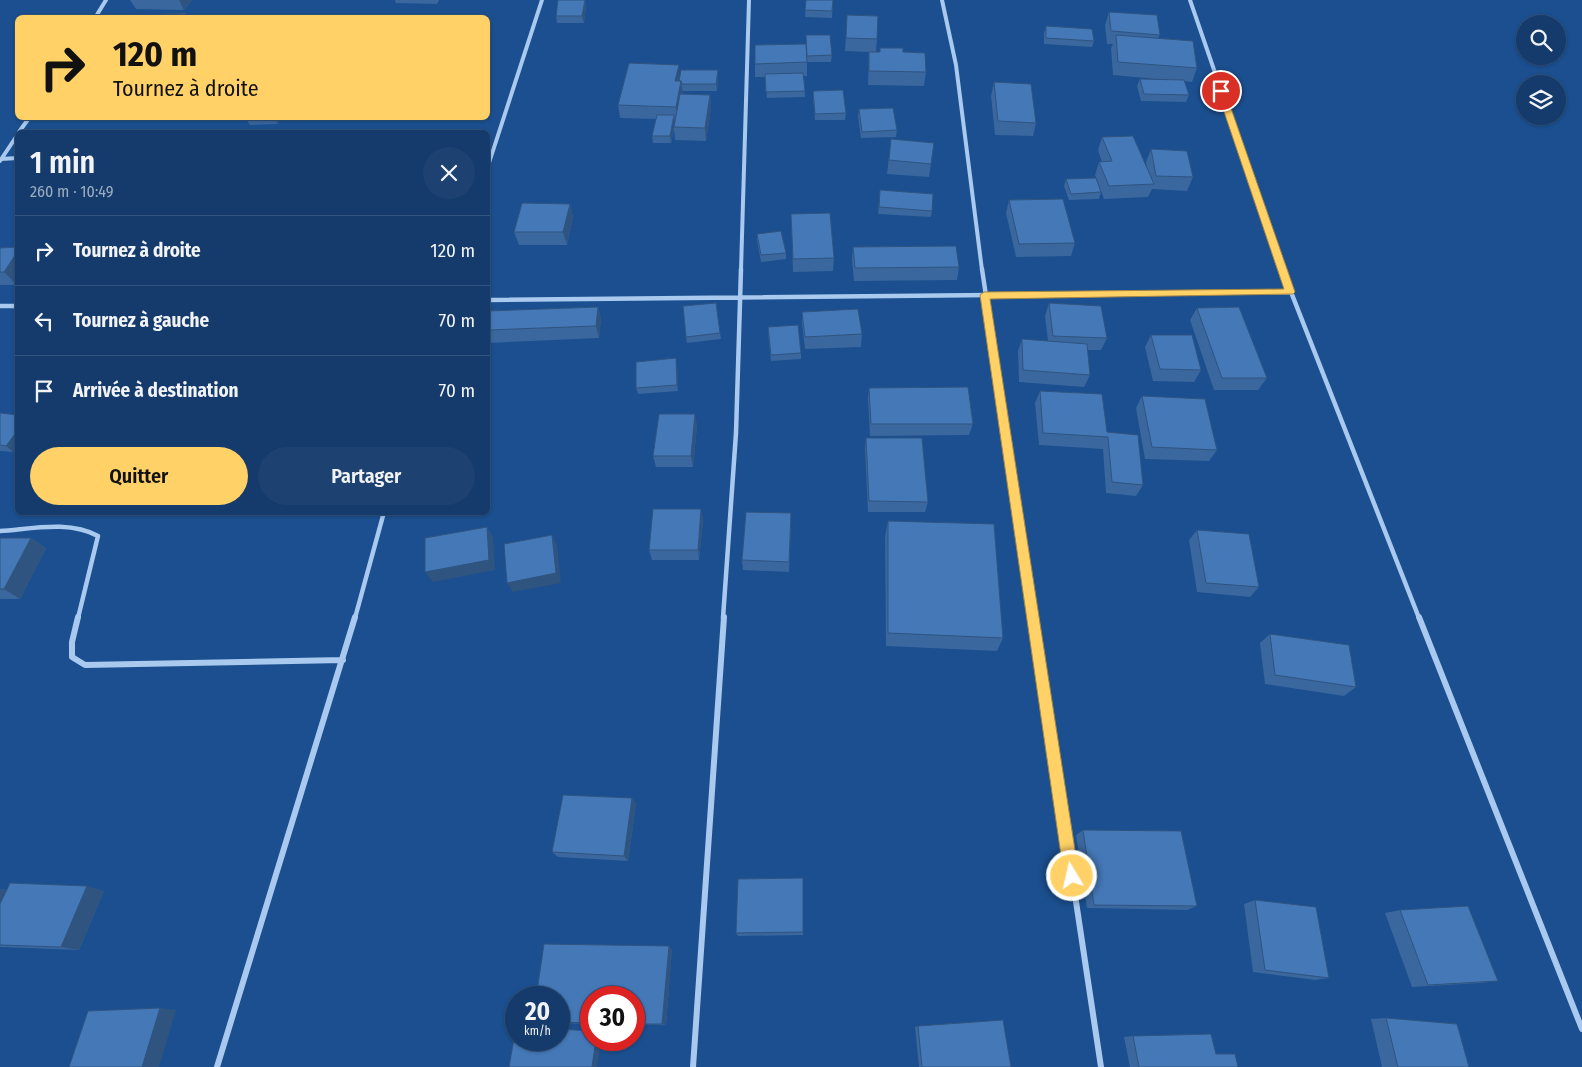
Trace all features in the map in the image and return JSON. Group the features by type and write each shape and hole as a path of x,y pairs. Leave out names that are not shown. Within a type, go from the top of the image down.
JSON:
{"street":[{"path":"97,15 106,0"},
{"path":"490,160 542,0"},
{"path":"693,1067 736,433 750,0"},
{"path":"942,0 956,65 984,295 1101,1067"},
{"path":"1190,0 1290,292 1582,1029"},
{"path":"1,160 15,139"},
{"path":"490,142 496,142"},
{"path":"1,160 15,158"},
{"path":"490,300 1290,292"},
{"path":"0,306 15,306"},
{"path":"217,1067 343,660 383,515"},
{"path":"0,531 78,528 93,531 98,536 72,642 72,657 85,665 343,660"}],"building":[{"path":"558,0 585,0 582,16 556,16"},
{"path":"806,0 833,0 832,11 805,10"},
{"path":"1109,12 1157,15 1160,35 1111,31"},
{"path":"186,13 185,15 145,15"},
{"path":"847,15 878,16 877,39 846,38"},
{"path":"1046,26 1092,29 1094,41 1046,38"},
{"path":"806,35 830,35 832,55 807,56"},
{"path":"1116,35 1193,41 1197,68 1118,62"},
{"path":"806,44 807,62 755,64 755,45"},
{"path":"880,48 903,48 903,52 925,53 926,72 869,71 869,52 880,52"},
{"path":"629,63 679,65 675,81 681,81 676,107 618,105"},
{"path":"681,70 718,70 716,84 682,84 679,81"},
{"path":"803,73 805,91 766,92 765,74"},
{"path":"1140,79 1184,80 1189,95 1144,94"},
{"path":"994,82 1031,84 1036,123 998,121"},
{"path":"843,90 846,113 815,114 813,91"},
{"path":"680,94 710,95 705,128 674,127"},
{"path":"893,108 897,130 862,132 859,109"},
{"path":"657,115 674,115 670,136 652,136"},
{"path":"1133,136 1154,184 1109,186 1099,162 1112,161 1102,137"},
{"path":"891,139 934,143 931,164 889,160"},
{"path":"1151,149 1187,151 1193,177 1156,176"},
{"path":"1096,178 1101,192 1071,194 1066,179"},
{"path":"880,190 933,194 932,211 879,207"},
{"path":"1063,199 1075,243 1019,244 1009,200"},
{"path":"522,203 570,204 563,232 514,232"},
{"path":"830,213 834,258 793,259 791,214"},
{"path":"781,231 786,253 761,255 757,234"},
{"path":"956,246 959,267 855,268 853,247"},
{"path":"15,247 15,256 4,272 0,272 0,248"},
{"path":"716,303 720,333 686,337 683,306"},
{"path":"1049,303 1101,306 1107,338 1053,336"},
{"path":"598,307 596,326 490,330 490,311"},
{"path":"1239,307 1267,378 1222,378 1197,308"},
{"path":"858,309 862,334 805,337 802,312"},
{"path":"798,325 801,353 771,355 768,327"},
{"path":"1151,335 1192,335 1201,370 1160,369"},
{"path":"1022,339 1087,344 1090,375 1023,370"},
{"path":"676,358 677,385 636,388 636,362"},
{"path":"968,387 973,424 871,424 869,388"},
{"path":"1040,391 1102,394 1107,432 1138,435 1143,485 1112,482 1108,437 1043,433"},
{"path":"1142,396 1205,399 1217,450 1152,447"},
{"path":"0,413 15,415 15,434 6,446 0,445"},
{"path":"659,414 695,414 691,456 653,456"},
{"path":"866,438 922,438 928,502 869,501"},
{"path":"653,509 701,509 698,550 649,550"},
{"path":"746,512 791,513 789,562 742,560"},
{"path":"888,521 994,524 1003,638 888,633"},
{"path":"487,527 489,560 425,572 425,538"},
{"path":"1197,530 1249,534 1259,587 1206,583"},
{"path":"552,535 556,573 507,583 504,544"},
{"path":"0,538 31,538 4,589 0,589"},
{"path":"1270,634 1349,645 1356,687 1275,675"},
{"path":"563,795 632,798 624,856 552,852"},
{"path":"1083,830 1181,831 1197,906 1094,905"},
{"path":"803,878 803,932 736,933 738,879"},
{"path":"10,883 87,886 61,947 0,945 0,904"},
{"path":"1255,900 1316,907 1329,978 1265,970"},
{"path":"1468,906 1498,981 1428,985 1400,910"},
{"path":"544,944 669,946 662,1024 645,1024 645,986 580,986 580,1023 570,1022 570,986 538,986"},
{"path":"160,1008 142,1067 69,1067 88,1011"},
{"path":"1386,1018 1457,1024 1469,1067 1398,1067"},
{"path":"1003,1020 1011,1067 922,1067 918,1026"},
{"path":"570,1030 580,1030 580,1051 594,1051 592,1067 509,1067 512,1051 570,1051"},
{"path":"1211,1034 1216,1054 1235,1054 1238,1067 1139,1067 1133,1036"}],"route":[{"path":"1072,876 984,295 1290,292 1221,91"}]}
